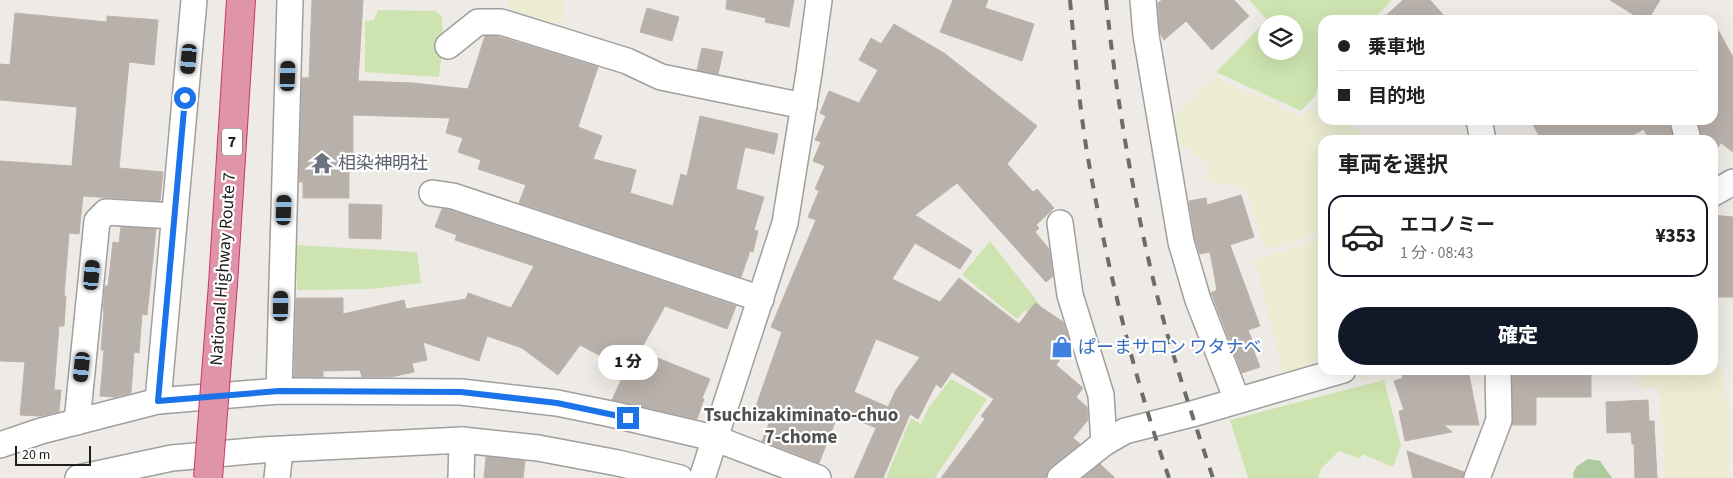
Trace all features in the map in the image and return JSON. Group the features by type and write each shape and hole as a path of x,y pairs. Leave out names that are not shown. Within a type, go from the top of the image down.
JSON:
{"highway":[{"name":"National Highway Route 7","path":"208,478 223,284 241,0"}],"street":[{"path":"158,401 194,0"},
{"path":"279,391 290,0"},
{"path":"702,478 785,224 819,0"},
{"path":"1143,0 1146,35 1181,242 1198,300 1237,400"},
{"path":"448,46 478,22 501,22 627,61 660,77 804,106"},
{"path":"1718,191 1733,182"},
{"path":"432,193 453,196 761,299"},
{"path":"77,422 97,220 106,212 174,216"},
{"path":"1060,223 1070,295 1101,394 1104,443"},
{"path":"1060,478 1104,443 1125,431 1325,375"},
{"path":"1477,478 1499,420 1498,375"},
{"path":"0,445 41,431 158,401 279,391 461,392 557,403 714,438 818,478"},
{"path":"461,478 462,440"},
{"path":"78,478 154,469 262,450 462,440 538,448 618,463 680,478"},
{"path":"277,478 280,450"}],"green space":[{"path":"506,0 565,0 565,14 560,23 543,24 520,18 510,11"},
{"path":"1249,0 1392,0 1378,15 1318,15 1318,87 1315,96 1301,111 1216,72 1258,29 1258,60 1303,60 1303,15 1262,15"},
{"path":"378,10 435,11 442,16 443,45 439,77 365,72 365,21 374,20"},
{"path":"1215,76 1302,118 1314,105 1318,108 1318,125 1348,125 1365,135 1318,135 1318,232 1290,243 1265,249 1246,189 1203,180 1212,165 1182,146 1171,130 1169,121"},
{"path":"1318,239 1318,356 1315,362 1284,378 1255,260"},
{"path":"990,241 1043,309 1036,319 1025,310 1017,319 962,275"},
{"path":"297,245 417,252 421,283 371,289 297,290"},
{"path":"1718,362 1722,370 1729,415 1728,478 1666,478 1659,387 1637,389 1638,375 1718,375"},
{"path":"951,379 987,399 935,478 886,478 911,418 921,424 929,407"},
{"path":"1384,380 1401,445 1393,467 1362,454 1360,459 1339,451 1321,469 1318,478 1248,478 1230,420"},
{"path":"1588,459 1600,461 1612,478 1574,478 1573,473 1577,466"}],"building":[{"path":"312,0 363,0 358,81 413,83 468,89 485,36 496,36 598,67 578,127 602,136 593,159 636,170 630,193 673,206 681,174 687,176 700,116 778,134 774,154 745,147 736,189 764,197 754,230 758,231 753,252 750,251 741,277 519,203 526,185 478,169 481,160 458,152 463,138 446,133 450,118 353,115 353,155 349,155 349,198 303,198 303,182 299,182 302,78 309,78"},
{"path":"727,0 794,0 789,27 765,22 766,18 726,9"},
{"path":"953,0 988,0 985,8 1034,24 1022,61 940,32"},
{"path":"1162,0 1234,0 1249,16 1212,50 1186,21 1164,40 1160,33 1158,3"},
{"path":"1403,0 1430,0 1444,15 1386,15"},
{"path":"1610,0 1660,0 1651,15 1634,15"},
{"path":"647,8 679,17 672,41 640,32"},
{"path":"15,13 107,22 107,16 158,20 154,65 129,62 119,168 163,172 160,201 83,196 79,234 69,233 64,296 66,296 64,326 59,326 54,390 61,390 59,412 40,416 20,415 25,362 0,361 0,161 72,166 77,107 0,100 0,64 10,65"},
{"path":"894,24 944,53 1037,126 1007,164 1033,192 1037,189 1054,208 1036,225 1039,228 1035,232 1049,249 1053,276 1046,282 957,183 915,215 972,251 960,269 915,243 892,279 940,302 959,278 1019,324 1035,303 1063,322 1071,345 1056,365 1083,388 1076,397 1087,407 1088,420 1073,438 1080,444 1051,467 1047,472 1046,478 941,478 985,419 981,416 994,399 952,372 941,388 936,384 918,419 910,414 883,478 854,478 876,428 839,412 819,463 762,441 771,418 754,412 782,332 771,327 816,220 808,217 819,191 815,189 825,166 813,161 821,142 815,140 826,116 820,113 829,91 859,103 878,70 859,60 871,38 881,44","holes":["876,339 920,357 896,390 888,407 854,392"]},
{"path":"1718,30 1733,57 1733,152 1721,143 1718,147 1718,135 1701,135 1699,126 1718,125"},
{"path":"702,48 723,52 718,74 697,70"},
{"path":"1534,125 1670,125 1673,135 1647,135 1644,129 1633,135 1538,135"},
{"path":"1241,195 1254,237 1230,245 1260,326 1248,330 1260,367 1242,373 1211,293 1217,290 1210,252 1200,254 1195,239 1189,201 1206,198 1207,205"},
{"path":"349,204 382,205 381,239 349,238"},
{"path":"442,209 450,210 736,306 727,329 665,306 640,351 710,379 702,398 704,399 697,419 612,400 622,378 612,372 616,364 580,345 558,375 522,348 487,336 479,361 423,342 427,360 412,363 414,372 391,377 362,377 360,370 323,371 323,377 294,377 296,298 343,298 343,314 404,300 406,309 466,299 468,293 511,308 534,266 455,240 457,235 435,227"},
{"path":"1718,216 1733,217 1733,297 1718,297"},
{"path":"121,227 156,229 147,315 142,314 139,353 134,352 131,393 114,397 100,396 104,350 101,350 105,286 108,286 113,242 119,243"},
{"path":"1402,375 1469,375 1479,425 1444,425 1452,432 1405,441 1399,411 1404,410 1394,381 1403,378"},
{"path":"1512,375 1591,375 1591,397 1536,397 1536,425 1512,425"},
{"path":"1648,400 1649,421 1654,421 1657,478 1635,478 1634,444 1632,444 1631,432 1607,433 1606,402"},
{"path":"1407,451 1464,472 1463,478 1413,478"},
{"path":"486,457 525,461 523,478 484,478"},
{"path":"1100,464 1115,478 1083,478"}],"railway":[{"path":"1070,0 1085,138 1095,199 1122,320 1169,478"},
{"path":"1106,0 1116,84 1146,251 1172,351 1213,478"}],"place":[{"name":"相染神明社","path":"322,163"},
{"name":"ぱーまサロン ワタナベ","path":"1062,347"}],"district":[{"name":"Tsuchizakiminato-chuo 7-chome","path":"801,426"}],"route":[{"path":"185,98 158,401 279,391 415,390 461,392 557,403 628,418"}]}
